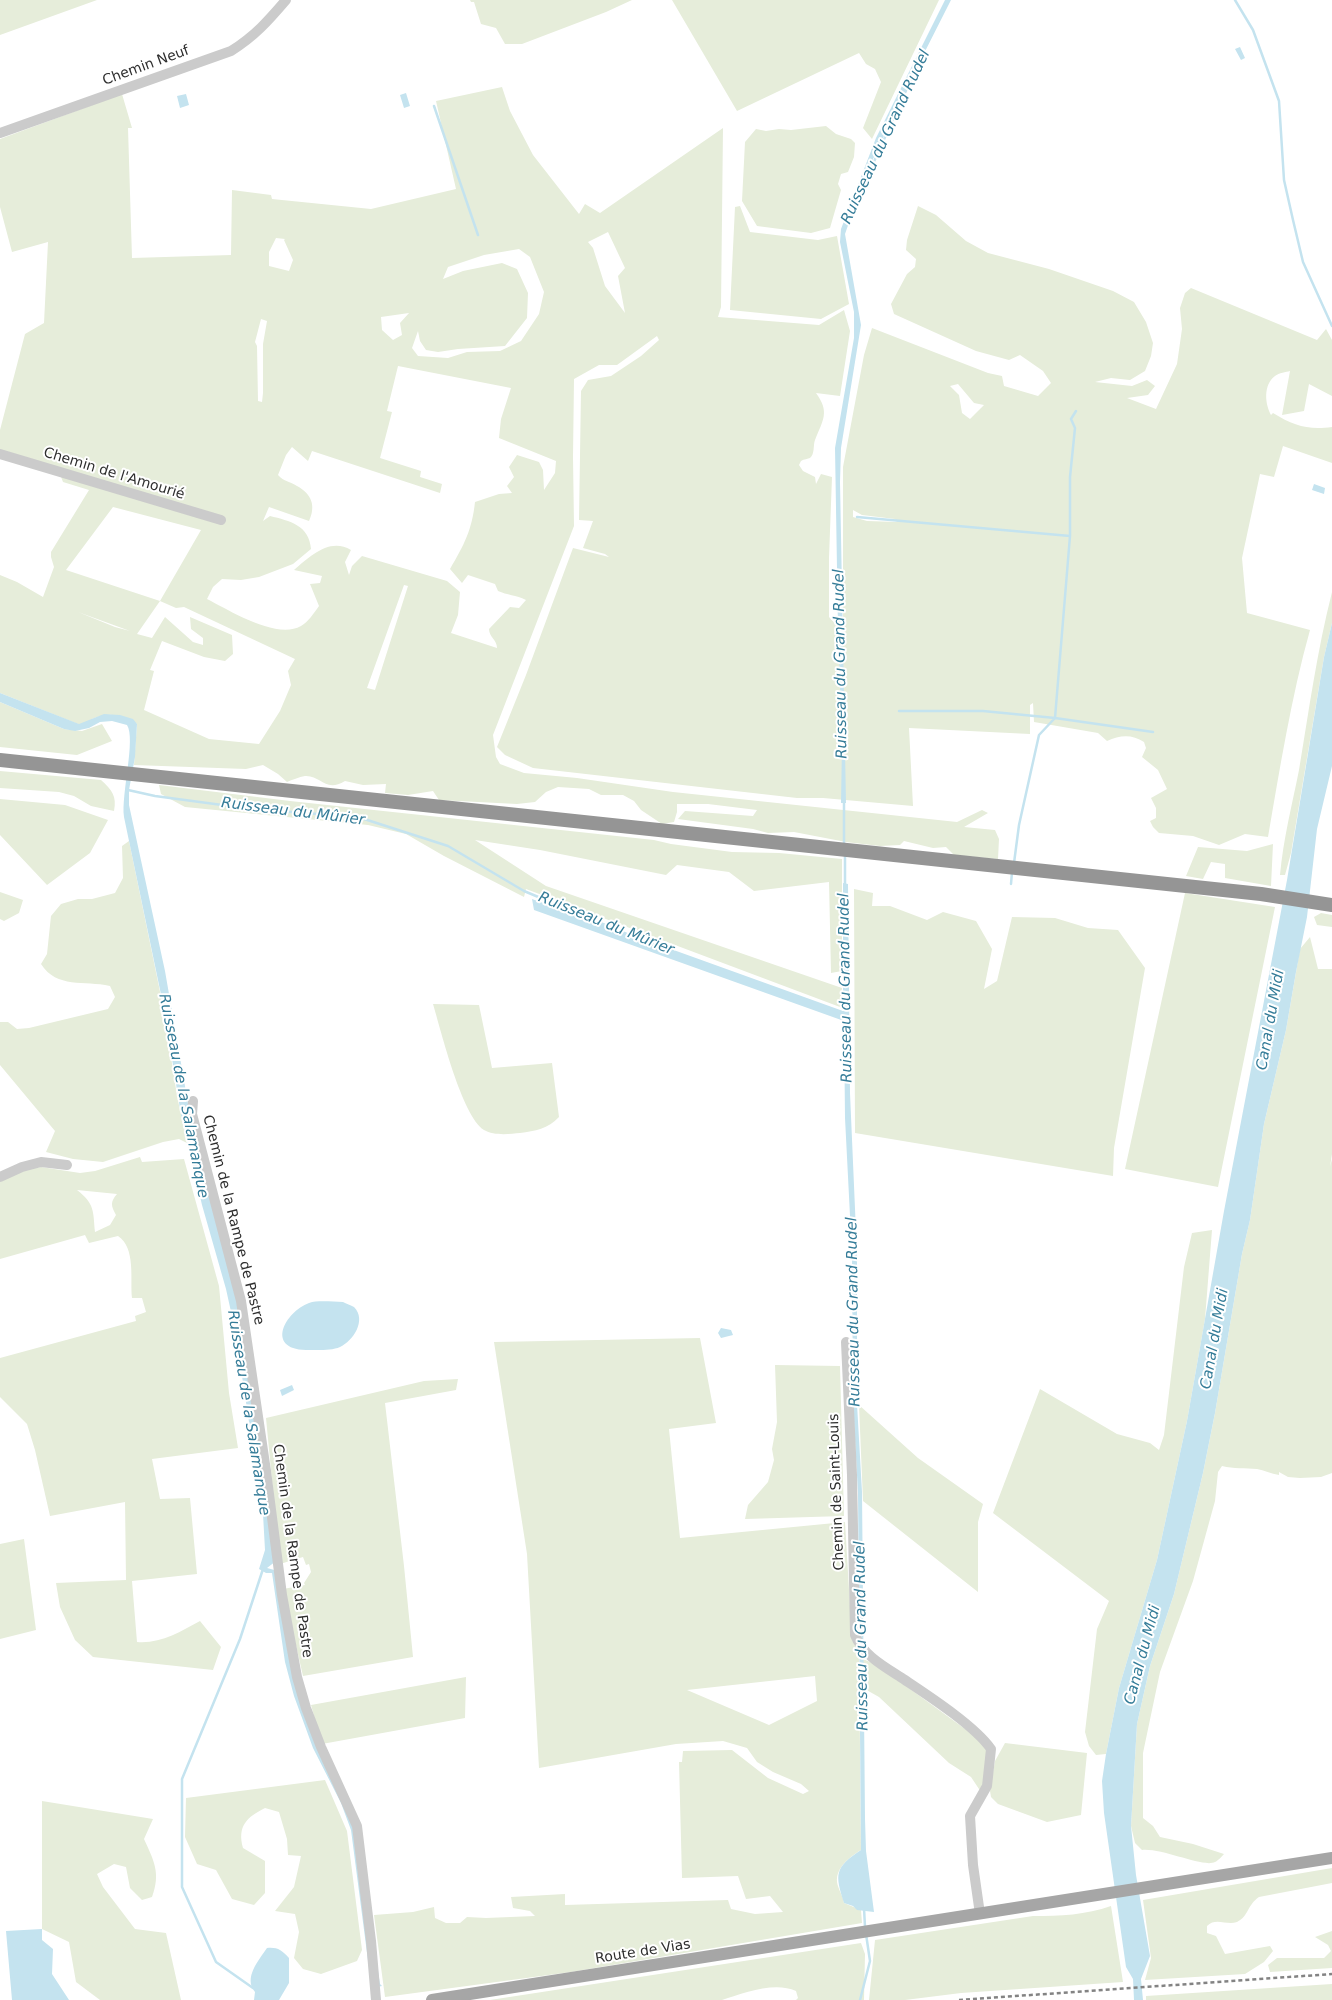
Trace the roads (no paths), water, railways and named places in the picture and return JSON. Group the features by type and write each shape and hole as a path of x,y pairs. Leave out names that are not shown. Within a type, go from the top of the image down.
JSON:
{"highway":[{"path":"0,760 1261,894 1327,904"}],"main road":[{"name":"Route de Vias","path":"432,2000 1332,1858"}],"street":[{"name":"Chemin Neuf","path":"0,133 231,51 250,39 265,26 286,0"},
{"name":"Chemin de l'Amourié","path":"0,454 221,520"},
{"name":"Chemin de la Rampe de Pastre","path":"193,1101 192,1114 240,1301 266,1471 282,1595 297,1677 306,1708 321,1747 357,1826 372,1948 376,2000"},
{"path":"0,1177 22,1167 41,1162 67,1165"},
{"name":"Chemin de Saint-Louis","path":"846,1342 852,1475 854,1627 857,1641 865,1651 970,1728 991,1749 987,1786 970,1816 973,1865 980,1914"}],"water":[{"path":"945,0 951,0 909,83 865,176 845,234 861,325 841,448 840,482 846,803 841,803 842,744 838,629 835,448 854,338 854,312 840,242 841,229 876,138"},
{"path":"1240,47 1245,58 1241,60 1235,49"},
{"path":"406,93 410,106 404,108 400,95"},
{"path":"186,94 189,105 180,108 177,96"},
{"path":"1314,484 1325,488 1324,494 1312,490"},
{"name":"Canal du Midi","path":"1332,623 1332,766 1317,829 1307,917 1286,1030 1264,1124 1250,1220 1242,1254 1215,1413 1203,1473 1174,1594 1150,1666 1137,1724 1131,1826 1136,1875 1150,1956 1141,1979 1143,2000 1134,2000 1133,1979 1126,1967 1104,1813 1102,1781 1119,1688 1157,1560 1187,1421 1224,1211 1287,880 1324,657"},
{"path":"0,693 79,724 104,714 120,715 133,719 137,724 135,757 129,790 129,805 165,971 190,1115 235,1286 276,1561 267,1568 278,1571 292,1666 356,1829 380,1984 382,1986 372,1988 351,1830 341,1803 313,1748 294,1696 285,1662 272,1573 266,1573 259,1569 265,1550 263,1514 235,1330 226,1289 202,1205 181,1115 164,1009 124,817 124,795 130,742 127,725 112,721 100,722 89,728 75,731 64,729 0,702"},
{"path":"843,883 848,884 850,1093 857,1255 857,1404 862,1492 865,1819 866,1851 874,1912 857,1910 853,1906 844,1903 838,1878 841,1867 852,1856 861,1850 858,1493 853,1404 852,1255 845,1118 844,1021 534,910 532,899 843,1011"},
{"path":"313,1302 343,1302 354,1307 358,1312 359,1318 357,1330 345,1344 332,1349 306,1350 293,1348 286,1344 283,1337 283,1330 293,1314 300,1308"},
{"path":"721,1328 731,1330 733,1335 721,1338 718,1333"},
{"path":"292,1385 294,1390 282,1396 280,1390"},
{"path":"42,1929 42,1940 53,1949 52,1974 69,2000 12,2000 6,1931"},
{"path":"267,1948 279,1950 289,1958 289,1983 279,2000 254,2000 255,1992 252,1987 251,1975"}],"waterway":[{"path":"1235,0 1253,30 1279,101 1284,180 1293,220 1303,262 1332,326"},
{"name":"Ruisseau du Grand Rudel","path":"854,206 918,64"},
{"path":"434,106 478,235"},
{"path":"1014,863 1019,825 1039,735 1055,718 1070,536 1070,477 1075,428 1071,419 1076,411"},
{"path":"857,517 1070,536"},
{"path":"899,711 983,711 1055,718 1153,732"},
{"name":"Ruisseau du Mûrier","path":"128,790 155,796 252,809 358,817 448,846 524,891 629,935"},
{"name":"Ruisseau du Grand Rudel","path":"844,801 844,846"},
{"name":"Ruisseau du Grand Rudel","path":"845,855 845,886"},
{"path":"1011,884 1012,872"},
{"name":"Ruisseau de la Salamanque","path":"253,1988 216,1962 182,1887 182,1779 240,1639 263,1569"},
{"name":"Ruisseau du Grand Rudel","path":"864,1908 865,1927"},
{"name":"Ruisseau du Grand Rudel","path":"860,2000 870,1961 866,1934"}],"railway":[{"path":"959,2000 1332,1974"}]}
